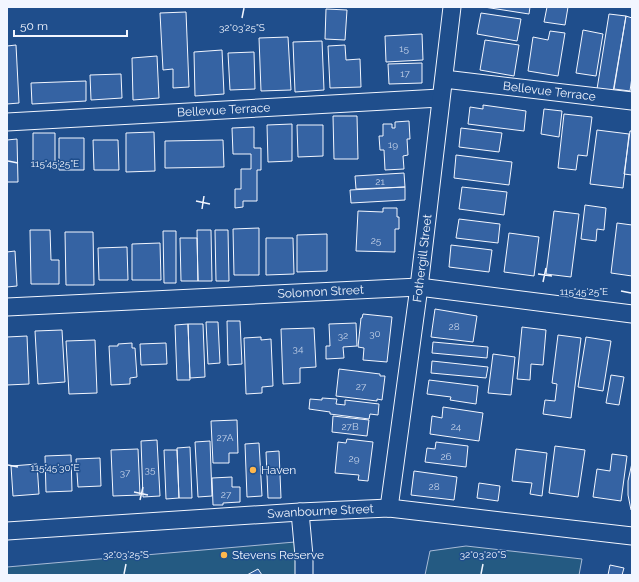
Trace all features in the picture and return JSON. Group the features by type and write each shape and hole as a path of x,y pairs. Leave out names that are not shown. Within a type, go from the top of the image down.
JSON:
{"street":[{"name":"Fothergill Street","path":"389,508 419,287 440,98 444,79 452,7"},
{"name":"Bellevue Terrace","path":"444,79 632,101"},
{"name":"Bellevue Terrace","path":"7,122 440,98"},
{"name":"Solomon Street","path":"7,307 419,287 632,314"},
{"name":"Swanbourne Street","path":"7,531 300,512 389,508 632,536"},
{"path":"300,512 304,556 304,575"}],"shaded area":[{"name":"Stevens Reserve","path":"295,542 302,575 7,575 7,567"},
{"path":"466,546 582,559 579,575 425,575 430,551"}],"building":[{"path":"484,7 530,7 529,14"},
{"path":"547,7 568,7 565,25 544,22"},
{"path":"326,9 347,10 345,40 325,39"},
{"path":"186,12 189,87 173,88 173,69 163,70 160,13"},
{"path":"481,13 521,19 517,41 477,34"},
{"path":"609,14 626,16 613,92 597,89"},
{"path":"626,16 632,18 632,77 630,91 614,89"},
{"path":"583,30 603,34 596,76 576,73"},
{"path":"550,31 565,33 558,76 528,71 533,37 548,40"},
{"path":"422,34 423,60 386,62 385,36"},
{"path":"288,37 291,90 261,91 259,38"},
{"path":"485,40 519,45 514,76 480,70"},
{"path":"322,41 324,90 295,92 293,42"},
{"path":"16,45 19,103 7,104 7,46"},
{"path":"345,45 346,60 360,59 361,87 330,88 328,46"},
{"path":"222,50 224,94 195,96 194,52"},
{"path":"254,52 255,89 230,90 228,53"},
{"path":"157,56 159,98 133,100 132,58"},
{"path":"422,63 422,83 389,84 388,64"},
{"path":"121,74 122,98 91,100 90,75"},
{"path":"86,81 86,101 32,104 31,83"},
{"path":"483,105 526,111 524,131 468,124 470,107 483,109"},
{"path":"544,109 562,111 559,137 541,134"},
{"path":"564,114 592,117 587,156 578,155 576,170 558,168"},
{"path":"333,116 357,116 358,159 334,159"},
{"path":"409,121 410,139 407,139 408,155 403,156 404,169 385,170 384,150 380,150 379,136 383,136 383,124 392,124 392,128 395,128 395,122"},
{"path":"292,124 292,161 268,162 267,125"},
{"path":"297,125 323,125 323,156 298,157"},
{"path":"254,127 254,148 261,148 261,170 257,170 257,201 243,201 243,207 235,208 235,189 241,189 241,169 251,169 251,154 233,154 232,128"},
{"path":"461,128 502,133 499,152 459,147"},
{"path":"597,130 629,134 623,188 590,184"},
{"path":"630,131 632,131 632,175 624,174"},
{"path":"154,132 155,171 126,172 126,133"},
{"path":"33,133 55,133 55,166 33,166"},
{"path":"59,138 84,138 84,170 59,170"},
{"path":"17,139 18,182 7,182 7,140"},
{"path":"93,140 118,140 119,170 94,170"},
{"path":"223,140 224,167 165,168 165,141"},
{"path":"456,155 512,162 509,185 454,178"},
{"path":"404,173 405,187 356,189 355,176"},
{"path":"405,187 405,200 351,203 350,190"},
{"path":"462,187 507,192 504,215 459,209"},
{"path":"585,205 606,208 604,230 597,229 596,241 581,239"},
{"path":"383,208 397,208 399,229 395,229 395,252 356,251 358,211 383,212"},
{"path":"554,211 579,214 571,277 546,274"},
{"path":"459,219 500,224 498,243 456,238"},
{"path":"617,223 632,225 632,276 611,273"},
{"path":"259,228 259,275 234,275 233,229"},
{"path":"30,230 50,230 51,260 59,260 59,284 31,284"},
{"path":"197,230 211,230 212,281 198,281"},
{"path":"215,230 228,230 229,281 216,281"},
{"path":"163,231 176,231 176,283 164,283"},
{"path":"65,232 93,232 94,285 66,285"},
{"path":"509,233 539,237 534,276 504,272"},
{"path":"327,234 327,271 297,272 297,235"},
{"path":"180,238 197,238 198,281 181,281"},
{"path":"266,238 293,238 294,274 266,275"},
{"path":"160,243 161,280 132,280 132,244"},
{"path":"451,245 492,250 489,272 449,267"},
{"path":"127,247 128,280 99,280 98,248"},
{"path":"15,251 17,286 7,287 7,252"},
{"path":"435,309 477,316 473,342 431,337"},
{"path":"363,314 392,317 387,362 363,360 364,348 358,347 361,318"},
{"path":"227,321 240,321 242,364 228,365"},
{"path":"206,322 218,322 220,363 208,364"},
{"path":"356,323 357,346 343,347 344,358 326,359 326,346 330,346 329,324"},
{"path":"188,324 190,380 177,380 175,325"},
{"path":"188,324 203,324 205,377 190,378"},
{"path":"522,327 546,330 543,365 531,364 530,380 517,379"},
{"path":"314,328 316,367 300,368 300,383 283,384 281,329"},
{"path":"62,330 65,382 38,384 35,331"},
{"path":"558,335 581,338 571,418 543,414 545,400 555,401 557,384 552,383"},
{"path":"27,336 29,384 7,385 7,337"},
{"path":"261,337 261,340 271,339 273,386 262,387 262,393 246,394 244,338"},
{"path":"586,337 611,341 603,391 578,387"},
{"path":"95,340 97,393 69,394 66,341"},
{"path":"433,342 488,347 487,358 432,353"},
{"path":"132,343 132,348 135,348 137,377 130,378 130,384 111,385 109,346"},
{"path":"166,343 167,364 141,365 140,344"},
{"path":"493,354 515,357 511,395 488,393"},
{"path":"432,361 488,367 486,378 431,373"},
{"path":"339,369 380,374 380,376 385,376 382,400 377,399 377,401 336,396"},
{"path":"611,375 624,377 619,405 606,403"},
{"path":"429,380 478,386 476,404 450,400 451,397 427,394"},
{"path":"322,398 337,399 336,404 345,405 345,400 379,404 378,415 370,414 369,419 330,414 330,412 309,409 310,399 322,400"},
{"path":"443,407 483,413 479,441 430,434 432,416 442,418"},
{"path":"333,416 369,420 367,436 332,432"},
{"path":"237,420 238,453 229,453 229,463 213,463 211,421"},
{"path":"347,439 373,442 368,481 358,480 359,475 335,473 338,442 346,443"},
{"path":"157,440 160,496 143,497 141,441"},
{"path":"210,441 212,496 198,497 195,442"},
{"path":"436,442 468,446 466,467 425,462 427,448 435,449"},
{"name":"Haven","path":"259,443 262,496 247,497 245,444"},
{"path":"555,446 585,450 578,497 549,493"},
{"path":"190,447 192,498 179,498 177,448"},
{"path":"138,449 140,495 113,496 111,450"},
{"path":"516,449 547,453 542,496 530,494 532,483 512,481"},
{"path":"164,450 177,450 179,498 166,499"},
{"path":"279,451 281,498 268,498 266,452"},
{"path":"612,454 627,456 621,501 593,497 597,469 610,471"},
{"path":"71,455 72,491 46,492 45,456"},
{"path":"100,458 101,486 78,487 76,459"},
{"path":"632,463 631,510 628,495 628,481"},
{"path":"37,464 39,494 13,496 11,466"},
{"path":"414,471 457,477 454,500 411,495"},
{"path":"232,477 232,487 240,487 240,502 213,505 212,478"},
{"path":"479,483 500,486 498,501 477,498"},
{"path":"610,565 624,568 622,575 608,575"},
{"path":"258,569 262,575 247,575"}],"place":[{"name":"Haven","path":"253,470"},
{"name":"Stevens Reserve","path":"224,555"}]}
